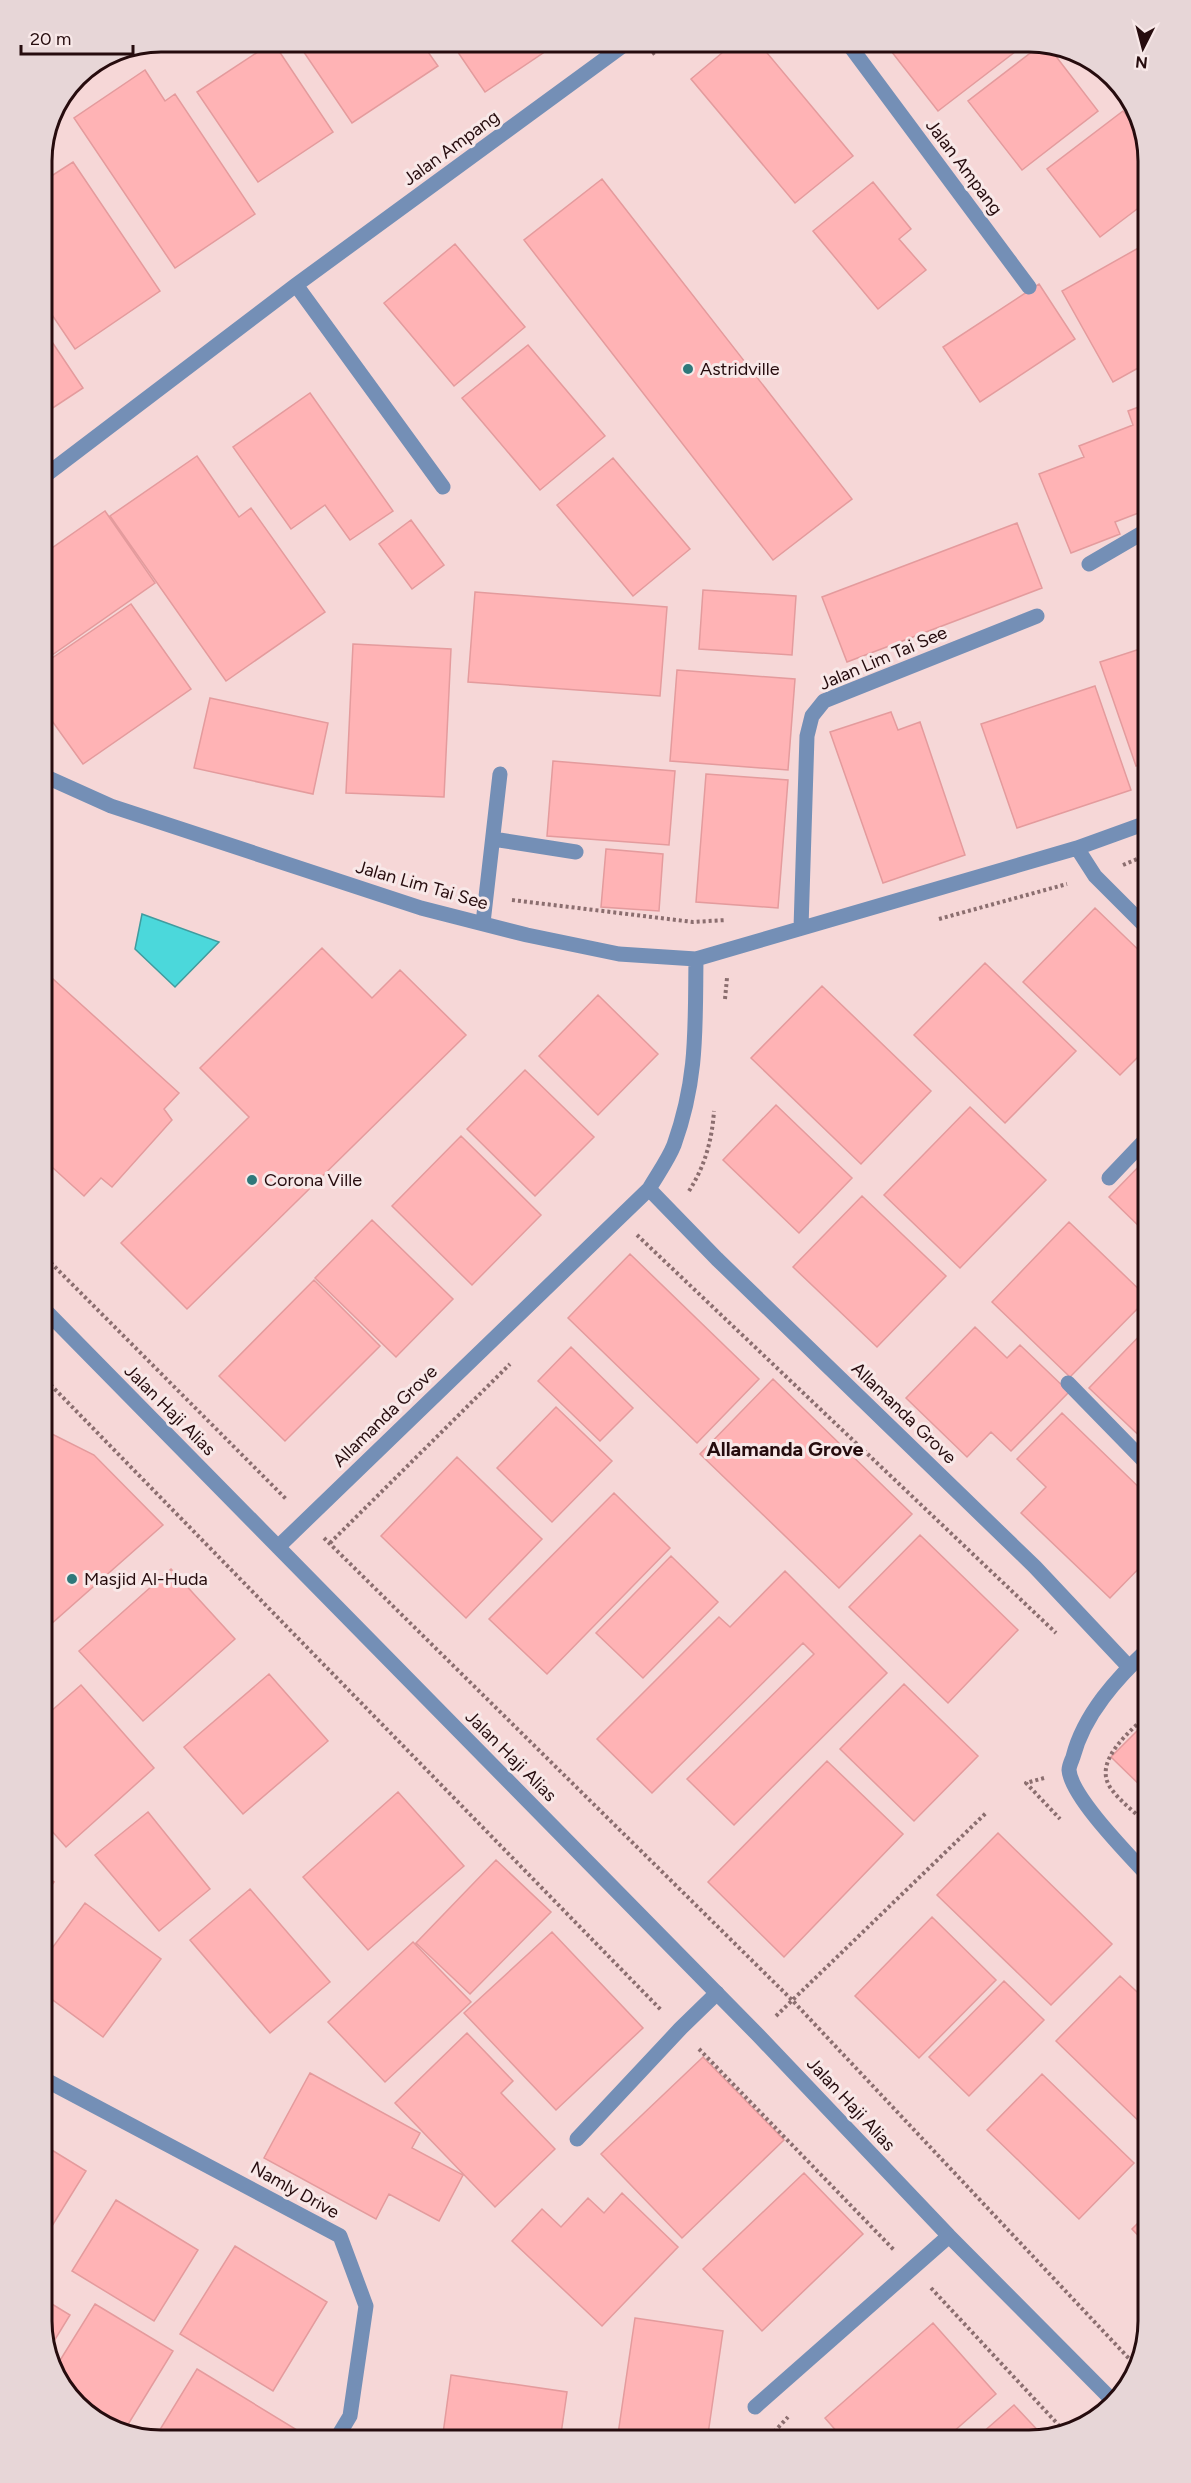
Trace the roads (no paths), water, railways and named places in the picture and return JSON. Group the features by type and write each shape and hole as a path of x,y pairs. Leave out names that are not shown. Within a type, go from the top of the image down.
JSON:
{"street":[{"name":"Jalan Ampang","path":"53,470 296,285 614,53"},
{"name":"Jalan Ampang","path":"855,53 1029,286"},
{"path":"296,285 443,487"},
{"path":"1089,564 1138,535"},
{"name":"Jalan Lim Tai See","path":"801,928 807,736 812,716 824,701 1037,616"},
{"path":"483,923 500,774"},
{"name":"Jalan Lim Tai See","path":"53,780 111,806 421,908 619,954 696,959 1077,848 1138,826"},
{"path":"493,839 576,852"},
{"path":"1077,848 1095,876 1138,919"},
{"name":"Allamanda Grove","path":"278,1547 649,1189 673,1146 692,1085 697,1035 696,959"},
{"path":"1109,1178 1138,1148"},
{"name":"Allamanda Grove","path":"649,1189 717,1259 1035,1567 1129,1667"},
{"name":"Jalan Haji Alias","path":"52,1318 717,1993 949,2236 1109,2397"},
{"path":"1068,1383 1138,1455"},
{"path":"1138,1658 1085,1723 1076,1742 1069,1770 1078,1794 1138,1864"},
{"path":"577,2139 717,1993"},
{"name":"Namly Drive","path":"52,2083 340,2236 366,2306 350,2416 341,2430"},
{"path":"755,2407 949,2236"}],"water":[{"path":"142,914 219,942 175,987 135,949"}],"place":[{"name":"Astridville","path":"688,369"},
{"name":"Corona Ville","path":"252,1180"},
{"name":"Masjid Al-Huda","path":"72,1579"}],"district":[{"name":"Allamanda Grove","path":"785,1449"}]}
